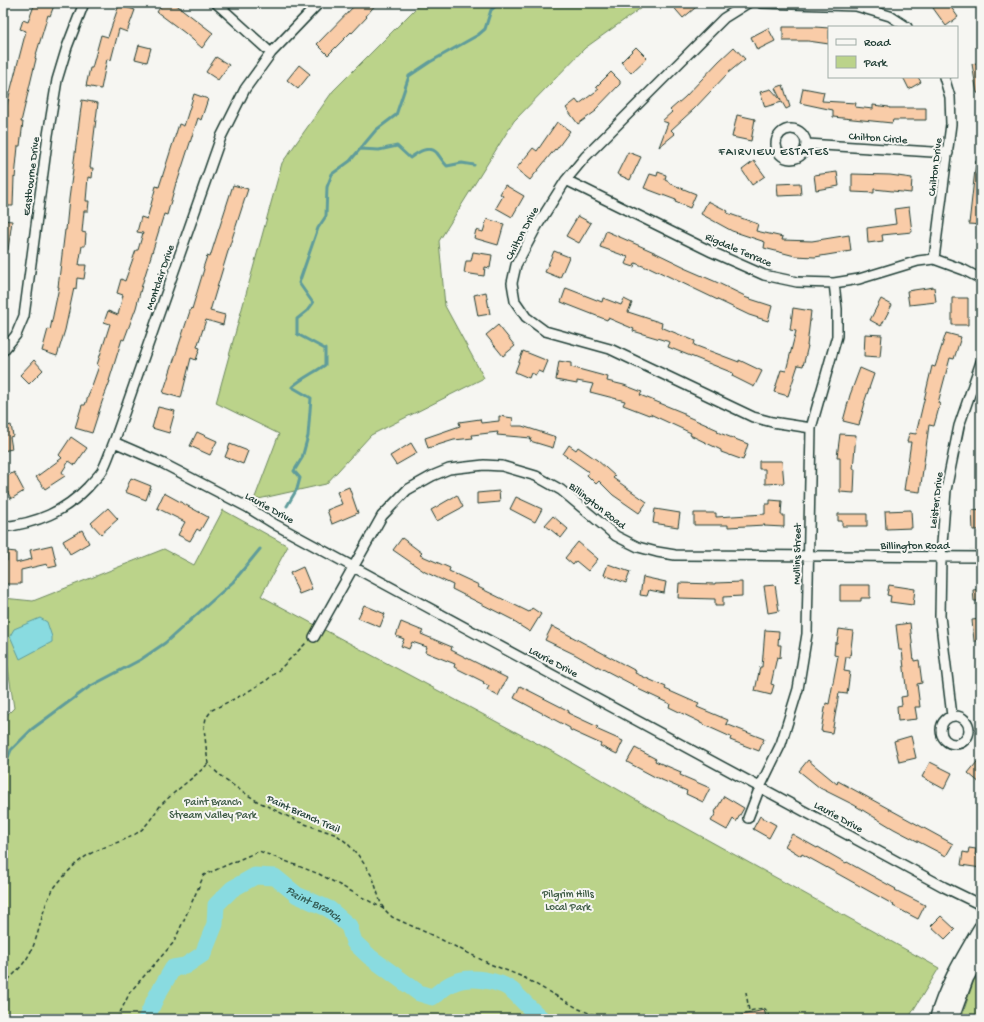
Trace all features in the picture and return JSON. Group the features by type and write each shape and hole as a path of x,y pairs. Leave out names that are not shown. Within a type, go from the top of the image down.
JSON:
{"main road":[{"path":"937,1019 955,974 981,928"},
{"path":"951,1019 966,978 981,951"}],"street":[{"name":"Eastbourne Drive","path":"3,351 16,335 24,316 48,135 57,80 71,36 84,3"},
{"path":"216,3 272,53"},
{"name":"Montclair Drive","path":"3,527 37,521 54,514 80,495 102,471 114,442 221,137 245,89 272,53 318,3"},
{"name":"Chilton Drive","path":"748,3 724,18 584,157 566,180 537,226 516,265 512,283 516,301 526,317 545,331 610,349 754,417 772,422 811,428"},
{"path":"761,3 856,6 890,16 905,26"},
{"name":"Chilton Drive","path":"934,260 951,124 950,97 944,78"},
{"name":"Chilton Circle","path":"807,144 948,153"},
{"name":"Rigdale Terrace","path":"566,180 712,252 764,275 797,282 834,283 859,279 918,261 934,260 964,270 981,279"},
{"name":"Mullins Street","path":"748,818 760,787 781,744 798,689 807,634 811,428 837,336 837,309 834,283"},
{"name":"Leister Drive","path":"952,716 940,616 941,557 946,490 959,426 981,362"},
{"name":"Laurie Drive","path":"114,442 162,462 944,887 981,905"},
{"name":"Billington Road","path":"314,637 382,516 407,490 432,476 449,470 484,464 502,466 536,476 561,490 616,536 638,547 657,552 675,555 981,557"}],"path":[{"path":"3,985 20,968 28,957 34,944 49,896 66,875 81,860 96,850 137,833 151,821 157,810 164,802 208,764 204,722 208,714 218,706 244,694 267,680 314,637"},
{"name":"Paint Branch Trail","path":"208,764 225,780 257,802 299,822 342,839 358,855 374,878 384,909"},
{"path":"117,1019 130,992 174,942 204,875 259,851 319,874 384,909 392,918 436,937 490,964 523,977 579,1009 604,1019"},
{"path":"746,992 749,1010 764,1008 768,1012 769,1019"}],"green space":[{"path":"421,3 648,3 585,48 514,121 439,241 445,306 484,378 371,435 326,484 254,500 279,434 216,403 282,163 333,91"},
{"name":"Paint Branch Stream Valley Park","path":"223,510 288,546 261,596 557,754 643,804 939,968 908,1019 3,1019 3,719 14,708 3,642 3,598 33,601 164,549 194,565"},
{"path":"975,977 981,988 981,1019 961,1019"}],"water":[{"path":"40,618 47,622 52,637 52,642 20,659 10,636 14,629"}],"building":[{"path":"35,3 55,3 50,16 48,15 35,58 21,122 23,122 20,146 18,146 15,178 14,177 13,206 3,206 3,140 6,108 26,31 20,29 23,20 28,22"},
{"path":"163,3 174,3 213,33 202,48 157,12"},
{"path":"357,3 377,3 366,16 367,17 352,33 351,32 328,55 317,44"},
{"path":"670,3 701,3 683,18"},
{"path":"940,3 948,3 958,17 946,26 933,8"},
{"path":"119,5 135,10 127,32 119,29 111,60 107,59 101,89 86,86 90,68 92,68 101,35 108,37"},
{"path":"783,27 828,28 828,44 808,41 783,41"},
{"path":"768,28 775,41 757,50 751,37"},
{"path":"139,45 151,48 147,62 135,59"},
{"path":"636,47 647,58 631,73 621,62"},
{"path":"734,47 745,59 728,73 694,109 671,130 675,134 659,147 668,123 662,121 672,112 670,110 685,97"},
{"path":"216,57 229,65 218,80 206,72"},
{"path":"981,62 981,93 977,93 972,64"},
{"path":"299,65 310,74 298,89 287,80"},
{"path":"611,72 620,81 620,84 595,110 596,111 578,124 566,108 576,100 579,104 599,89 596,87"},
{"path":"904,78 919,78 921,82 909,89"},
{"path":"783,85 790,107 786,109 782,102 765,107 760,92 771,89 781,100 775,88"},
{"path":"803,88 824,92 822,101 856,103 855,107 873,109 873,105 889,108 926,108 926,120 893,120 892,123 833,117 833,110 800,103"},
{"path":"194,94 208,99 201,120 198,118 167,215 164,214 136,308 124,340 122,339 110,381 92,433 75,428 82,405 85,405 99,366 97,365 110,324 104,322 108,311 118,315 123,295 117,293 121,279 125,281 136,250 138,250 143,233 137,232 141,217 147,219 156,186 159,187 179,124 184,126"},
{"path":"82,100 98,103 90,168 93,168 92,178 88,177 86,201 89,201 88,211 84,211 82,232 86,233 85,246 82,246 79,265 86,265 84,279 77,278 76,289 74,288 65,330 57,356 42,351 48,329 50,330 59,287"},
{"path":"737,115 755,119 751,141 732,137"},
{"path":"557,122 570,131 530,180 516,169 533,148 537,151"},
{"path":"628,152 641,157 630,180 617,174"},
{"path":"754,161 765,176 752,185 742,170"},
{"path":"976,161 981,161 981,225 969,224"},
{"path":"658,172 666,175 665,180 669,183 696,194 690,208 675,202 676,200 644,188 650,174 657,176"},
{"path":"837,172 839,186 816,190 814,175"},
{"path":"852,174 890,175 912,178 911,193 874,189 874,193 852,192"},
{"path":"800,183 801,195 778,196 777,184"},
{"path":"233,185 248,189 210,311 225,315 223,325 206,320 197,347 200,348 196,360 191,358 181,398 163,393 191,308 192,309 207,256 210,257"},
{"path":"505,185 524,196 512,217 496,208 503,196 500,194"},
{"path":"708,201 728,211 727,213 758,224 756,231 783,237 782,240 812,241 849,235 851,251 815,257 795,256 764,248 765,242 732,231 701,214"},
{"path":"909,207 912,232 882,235 883,241 868,243 867,228 896,224 894,209"},
{"path":"578,216 591,223 579,243 566,236"},
{"path":"487,219 504,224 498,245 474,238 476,230 483,232"},
{"path":"3,220 12,221 8,250 3,250"},
{"path":"606,231 654,252 685,267 684,268 745,296 744,297 772,306 768,321 749,315 649,267 648,268 635,263 634,267 625,264 628,257 600,247"},
{"path":"554,251 569,257 560,278 545,272"},
{"path":"473,252 492,255 490,268 485,267 484,276 464,273 466,261 471,261"},
{"path":"934,287 936,302 909,305 907,291"},
{"path":"566,288 602,302 603,298 621,305 624,299 632,303 628,312 662,323 661,327 695,341 694,345 739,362 739,360 762,371 754,387 732,376 733,373 668,347 670,342 633,331 634,329 608,318 607,320 561,302"},
{"path":"486,292 490,314 478,316 474,295"},
{"path":"952,298 968,298 968,325 952,325"},
{"path":"881,299 892,305 881,326 870,320"},
{"path":"793,308 811,311 808,346 803,366 798,365 788,396 774,392 781,370 786,371 796,331 790,330"},
{"path":"498,325 515,346 503,356 486,335"},
{"path":"946,333 961,337 954,359 950,358 938,403 940,404 934,426 929,425 920,492 904,490 911,442 907,442 909,433 916,434 932,366 935,367"},
{"path":"865,334 882,335 880,357 864,356"},
{"path":"523,351 548,361 543,373 538,371 536,375 531,373 529,378 515,372"},
{"path":"34,360 43,370 29,384 20,375"},
{"path":"559,361 571,363 571,367 608,377 607,381 624,385 642,392 640,395 684,413 684,415 718,430 717,432 748,444 743,460 721,452 721,450 690,435 691,433 650,414 649,415 623,405 625,401 590,392 593,384 577,381 577,384 556,380"},
{"path":"860,368 874,374 864,403 859,425 843,421 850,395"},
{"path":"158,407 175,411 169,433 152,428"},
{"path":"499,416 513,418 512,426 522,426 556,437 553,448 530,441 531,438 497,435 498,432 472,435 473,438 454,440 428,448 425,438 460,426 459,422 480,419 481,423 499,421"},
{"path":"3,422 7,422 8,426 11,425 13,436 10,437 12,449 3,451"},
{"path":"197,432 217,441 210,455 190,446"},
{"path":"840,434 856,435 853,469 855,469 854,493 840,492 840,457 837,457"},
{"path":"71,437 87,448 75,465 69,461 62,472 65,476 45,489 36,477 62,458 59,455"},
{"path":"411,443 417,453 396,465 390,456"},
{"path":"230,444 248,451 243,464 225,457"},
{"path":"569,445 576,450 578,447 597,460 615,476 613,478 647,502 639,513 613,495 599,481 596,484 587,475 589,472 563,454"},
{"path":"759,461 782,461 784,483 765,484 765,469 759,469"},
{"path":"14,472 24,491 11,499 3,479"},
{"path":"131,478 151,486 146,500 125,492"},
{"path":"349,487 358,513 332,524 327,510 342,504 337,492"},
{"path":"499,491 500,502 477,504 477,493"},
{"path":"164,493 208,517 200,531 197,529 190,541 178,535 185,522 157,508"},
{"path":"457,495 463,507 437,521 431,510"},
{"path":"516,497 542,509 535,522 510,509"},
{"path":"770,500 782,501 781,515 784,515 784,527 764,526 765,525 728,527 728,525 694,525 694,513 716,513 716,517 765,514 765,504 770,504"},
{"path":"108,508 118,519 101,534 91,523"},
{"path":"655,509 680,513 678,527 653,523"},
{"path":"981,509 981,530 973,530 972,510"},
{"path":"911,510 912,528 886,529 885,511"},
{"path":"838,514 867,514 867,526 842,526 842,521 838,521"},
{"path":"553,516 568,529 561,538 545,525"},
{"path":"82,530 89,543 70,554 63,541"},
{"path":"402,538 422,553 420,555 450,568 449,571 479,585 478,587 529,612 532,608 541,614 530,632 514,622 515,621 452,589 453,585 425,572 393,550"},
{"path":"578,542 598,559 588,571 576,561 573,565 565,558"},
{"path":"52,545 57,566 48,568 47,564 21,570 21,584 3,584 3,561 7,561 7,551 16,552 16,563 32,559 30,550"},
{"path":"608,564 630,572 626,583 604,575"},
{"path":"303,567 312,589 299,594 290,573"},
{"path":"643,577 666,582 664,593 649,590 647,596 640,595"},
{"path":"742,582 742,596 723,597 723,606 715,606 715,599 678,598 679,583 715,584"},
{"path":"775,585 779,611 768,613 764,586"},
{"path":"840,585 870,585 870,598 861,598 861,601 840,601"},
{"path":"889,585 915,589 913,605 890,602 891,596 887,595"},
{"path":"981,589 981,601 974,601 973,590"},
{"path":"364,605 385,614 380,627 358,618"},
{"path":"981,619 981,641 974,641 972,620"},
{"path":"401,622 423,631 421,634 452,647 451,650 507,678 498,696 487,690 489,686 483,683 484,682 454,667 455,664 425,652 427,647 412,642 409,649 401,646 404,639 396,636"},
{"path":"910,623 914,661 919,660 922,683 917,684 920,707 915,707 917,719 898,721 897,706 902,705 901,697 907,696 902,650 899,650 896,625"},
{"path":"552,626 636,671 635,673 666,687 665,689 699,704 697,707 728,720 726,724 764,739 759,751 730,740 731,737 669,707 670,704 638,689 639,688 545,640"},
{"path":"839,629 853,631 850,657 846,657 844,671 850,672 847,694 839,693 832,733 821,731 826,703 829,704 838,656 834,655 835,643 837,643"},
{"path":"765,630 779,631 778,645 781,645 780,658 777,657 771,684 774,685 771,695 755,691 760,667 762,667"},
{"path":"520,686 569,711 568,713 598,727 596,729 623,741 617,754 600,746 601,744 570,730 570,728 514,698"},
{"path":"911,736 916,758 899,762 894,741"},
{"path":"635,748 656,759 655,761 681,772 680,775 710,788 703,802 686,794 687,791 655,777 627,762"},
{"path":"981,757 981,784 968,773"},
{"path":"808,760 837,784 838,781 953,844 946,856 820,788 799,771"},
{"path":"930,762 952,773 944,789 922,777"},
{"path":"724,796 744,808 736,822 733,819 727,830 711,821"},
{"path":"760,816 776,825 769,838 753,829"},
{"path":"792,834 846,863 847,862 896,889 895,890 925,905 918,919 785,846"},
{"path":"969,848 976,849 975,855 981,856 981,868 961,865 963,852 968,853"},
{"path":"941,916 955,929 945,939 931,926"},
{"path":"764,1010 767,1019 738,1019 738,1016"}],"waterway":[{"path":"287,506 297,489 300,478 294,471 302,458 308,436 311,398 292,387 325,365 325,349 297,334 297,319 307,311 313,303 299,283 318,228 326,216 327,187 332,174 350,161 376,130 396,115 409,76 430,62 478,35 485,29 491,10 499,3"},
{"path":"360,149 379,150 397,146 410,158 423,150 430,149 434,150 447,166 462,163 474,165"},
{"path":"3,770 11,750 32,729 89,687 140,660 165,643 233,582 260,549"},
{"name":"Paint Branch","path":"146,1019 156,997 173,968 185,966 203,954 215,924 216,905 232,889 255,876 275,877 297,895 329,909 349,926 354,942 370,957 419,993 432,997 453,983 468,979 485,980 502,985 515,993 542,1019"}],"district":[{"name":"FAIRVIEW ESTATES","path":"774,151"}],"park label":[{"name":"Pilgrim Hills Local Park","path":"568,899"}]}
